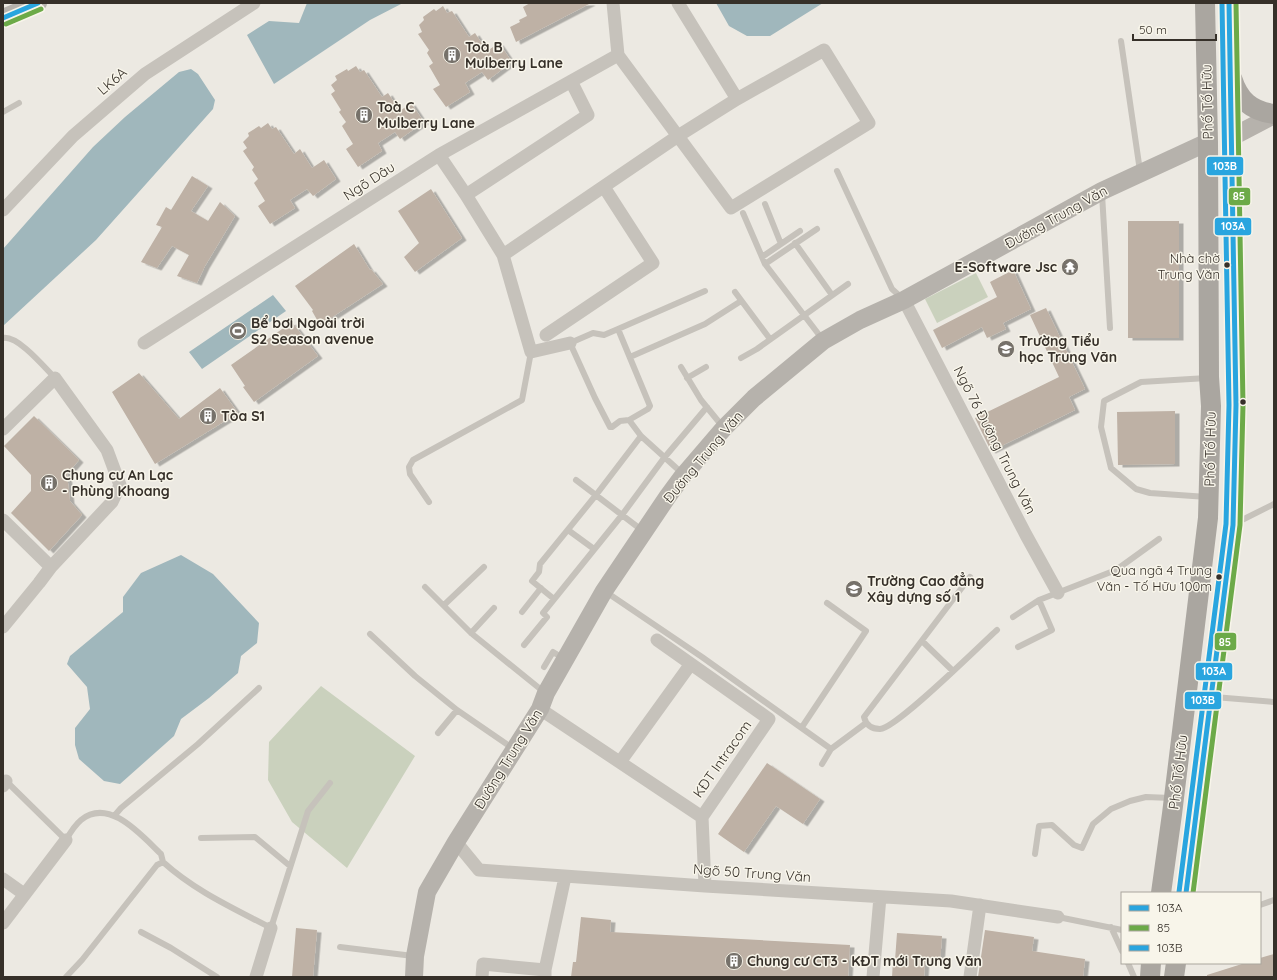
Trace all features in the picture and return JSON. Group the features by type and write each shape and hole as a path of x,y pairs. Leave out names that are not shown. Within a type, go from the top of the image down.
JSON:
{"main road":[{"name":"Phố Tố Hữu","path":"1161,892 1208,518 1211,406 1209,378 1208,142 1205,3"},
{"name":"Phố Tố Hữu","path":"1186,892 1233,525 1236,405 1232,137 1228,3"},
{"path":"1230,72 1234,87 1245,102 1259,112 1274,114"},
{"path":"1208,142 1232,137"},
{"path":"1211,406 1222,408 1236,405"},
{"path":"1198,603 1223,604"},
{"path":"1150,977 1151,964"},
{"path":"1174,977 1176,964"}],"street":[{"path":"3,18 38,3"},
{"path":"503,255 678,136 737,99 824,50 869,123 731,208 678,136 618,55 613,3"},
{"path":"678,3 737,99"},
{"name":"LK6A","path":"5,208 73,136 145,74 249,4"},
{"name":"Ngõ Dâu","path":"144,343 439,155 618,55"},
{"path":"466,195 588,115 571,81"},
{"path":"1232,137 1274,114"},
{"name":"Đường Trung Văn","path":"414,977 415,956 427,892 456,842 515,750 543,701 564,659 604,591 684,475 724,428 754,398 823,341 860,320 904,300 1102,191 1208,142"},
{"path":"439,155 503,255 531,352 570,343"},
{"path":"546,335 653,263 604,187"},
{"path":"3,193 5,208"},
{"name":"Ngõ 76 Đường Trung Văn","path":"904,300 1026,535 1058,593"},
{"path":"3,429 55,378 107,450 120,485 112,502 51,567 40,583 3,627"},
{"path":"3,520 51,567"},
{"name":"KĐT Intracom","path":"657,640 769,719 702,817 705,886"},
{"path":"620,762 690,664"},
{"name":"KĐT Intracom","path":"543,701 620,762 702,817"},
{"path":"3,923 66,840"},
{"name":"Ngõ 50 Trung Văn","path":"456,842 479,870 705,886 951,900 1058,917"},
{"path":"482,977 482,964 545,974 564,876"},
{"path":"3,879 24,894"},
{"path":"873,977 880,897"},
{"path":"970,977 980,905"},
{"path":"256,977 271,928"}],"lane":[{"path":"1120,41 1140,173"},
{"path":"3,112 19,103"},
{"path":"837,171 892,289 904,300"},
{"path":"1102,191 1110,328"},
{"path":"765,204 781,244"},
{"path":"743,213 765,264 823,341"},
{"path":"765,264 817,228"},
{"path":"762,257 800,231"},
{"path":"795,243 832,295"},
{"path":"741,358 848,284"},
{"path":"618,329 650,406 648,409 629,420 620,420 612,427 608,425 570,343 593,333 604,335 705,291"},
{"path":"735,292 770,339"},
{"path":"630,357 705,324 741,301"},
{"path":"3,338 25,347 55,378"},
{"path":"429,502 410,474 409,467 413,460 522,400 531,352"},
{"path":"680,367 707,407 724,428"},
{"path":"687,378 706,367"},
{"path":"1208,498 1150,493 1136,488 1111,468 1101,427 1104,401 1141,382 1209,378"},
{"path":"524,645 547,617 543,613 594,550 664,458 707,407"},
{"path":"629,420 641,436 684,475"},
{"path":"554,599 532,581 539,572 540,564 596,496 641,436"},
{"path":"576,480 644,532"},
{"path":"1233,525 1274,504"},
{"path":"568,530 594,550"},
{"path":"1013,617 1039,600 1116,570 1159,539"},
{"path":"444,605 484,567"},
{"path":"970,577 864,717 866,723 870,727 881,729 892,723 911,709 997,630"},
{"path":"425,587 543,701"},
{"path":"522,612 540,588"},
{"path":"604,591 702,657 831,749"},
{"path":"1018,647 1052,630 1039,600"},
{"path":"802,727 866,630 827,604"},
{"path":"471,633 494,608"},
{"path":"370,634 414,676 457,710 515,750"},
{"path":"922,641 953,671"},
{"path":"544,667 554,652 564,659"},
{"path":"115,815 121,808 198,744 259,688"},
{"path":"1210,696 1274,702"},
{"path":"438,732 457,710"},
{"path":"822,764 831,749 866,723"},
{"path":"5,783 66,840 80,820 89,815 97,812 115,815 135,830 161,854 163,862 185,880 216,901 271,928 308,811 330,783"},
{"path":"1035,854 1039,826 1052,825 1074,845 1082,848 1093,824 1111,809 1130,801 1146,797 1174,798"},
{"path":"201,838 255,837 290,866"},
{"path":"66,977 82,960 157,865 163,862"},
{"path":"1261,904 1274,900"},
{"path":"1058,917 1121,930"},
{"path":"1111,928 1121,948"},
{"path":"141,932 171,948 217,977"},
{"path":"340,947 415,956"},
{"path":"1128,964 1134,977"}],"green space":[{"path":"976,273 988,297 937,323 925,299"},
{"path":"321,686 415,756 347,868 292,822 268,780 269,742"}],"water":[{"path":"307,3 403,3 370,20 274,84 247,35 269,21 299,23"},
{"path":"716,3 823,3 770,36 747,36 729,26"},
{"path":"191,69 198,74 215,100 213,109 96,240 3,326 3,249 93,147 125,117 179,72"},
{"name":"Bể bơi Ngoài trời S2 Season avenue","path":"273,295 286,311 202,369 189,352"},
{"path":"181,555 213,574 259,623 257,643 241,656 238,673 209,698 181,719 174,736 120,784 104,781 79,759 75,745 75,728 90,709 87,687 67,664 70,656 123,612 123,597 141,573"}],"building":[{"path":"530,3 591,3 516,42 510,27 520,22 519,20 527,16 523,7"},
{"name":"Toà B Mulberry Lane","path":"443,6 447,13 452,11 469,37 475,33 487,51 499,43 512,62 488,80 482,72 465,83 470,92 446,107 433,89 440,85 429,66 433,63 427,53 429,50 418,34 422,32 419,25 424,20 423,17 434,9 436,11"},
{"name":"Toà C Mulberry Lane","path":"356,66 360,72 364,70 382,97 388,93 400,111 411,103 424,122 400,139 395,132 378,143 382,151 358,167 346,149 353,144 342,126 346,122 339,112 341,110 331,94 335,91 331,85 337,80 335,76"},
{"path":"268,123 272,129 276,127 294,154 300,149 312,168 324,160 336,179 313,196 307,189 290,200 295,208 270,224 258,206 265,201 254,183 258,179 252,170 254,167 243,151 247,148 243,142 249,136 248,133 259,126 261,128"},
{"path":"192,176 208,186 191,211 208,221 220,202 235,216 205,266 197,283 177,276 189,255 172,246 157,268 141,262 162,227 156,225 166,207 171,210"},
{"path":"431,189 462,238 415,272 404,257 419,243 398,211"},
{"path":"1128,221 1179,221 1179,338 1128,338"},
{"path":"354,244 370,270 371,269 383,284 320,325 312,311 313,310 295,286"},
{"path":"1013,270 1031,309 1003,323 1006,329 987,338 982,327 942,348 933,330 997,297 990,282"},
{"path":"1046,308 1085,389 1069,397 1075,410 991,451 975,418 1059,377 1030,315"},
{"path":"292,322 318,356 254,402 243,387 245,386 231,365"},
{"name":"Tòa S1","path":"139,373 179,419 220,388 238,413 155,464 112,392"},
{"path":"1175,411 1175,464 1118,465 1117,412"},
{"name":"Chung cư An Lạc - Phùng Khoang","path":"34,416 79,460 67,474 70,501 82,515 49,551 11,513 31,491 31,475 4,446"},
{"path":"767,763 820,799 803,824 776,806 744,852 718,834"},
{"name":"Chung cư CT3 - KĐT mới Trung Văn","path":"581,917 611,920 610,932 850,945 848,977 571,977 573,962 576,962"},
{"path":"296,928 317,930 313,977 292,977"},
{"path":"985,930 1034,937 1032,951 1085,959 1083,977 978,977"},
{"path":"897,933 942,936 940,962 925,961 924,977 892,977"},
{"path":"1274,954 1274,977 1207,977 1207,975 1242,964 1261,964 1261,958"}],"transit line":[{"name":"103A","path":"3,18 38,3"},
{"name":"103B","path":"1179,892 1226,524 1229,405 1222,3"},
{"name":"103A","path":"1186,892 1233,525 1236,405 1229,3"},
{"name":"85","path":"1193,892 1240,525 1243,405 1236,3"},
{"name":"85","path":"6,24 41,9"}],"place":[{"name":"Toà B Mulberry Lane","path":"452,55"},
{"name":"Toà C Mulberry Lane","path":"364,115"},
{"name":"Nhà chờ Trung Văn","path":"1227,265"},
{"name":"E-Software Jsc","path":"1070,267"},
{"name":"Bể bơi Ngoài trời S2 Season avenue","path":"238,331"},
{"name":"Trường Tiểu học Trung Văn","path":"1006,349"},
{"name":"Tòa S1","path":"208,416"},
{"name":"Chung cư An Lạc - Phùng Khoang","path":"49,483"},
{"name":"Qua ngã 4 Trung Văn - Tố Hữu 100m","path":"1219,577"},
{"name":"Trường Cao đẳng Xây dựng số 1","path":"854,589"},
{"name":"Chung cư CT3 - KĐT mới Trung Văn","path":"734,961"}]}
